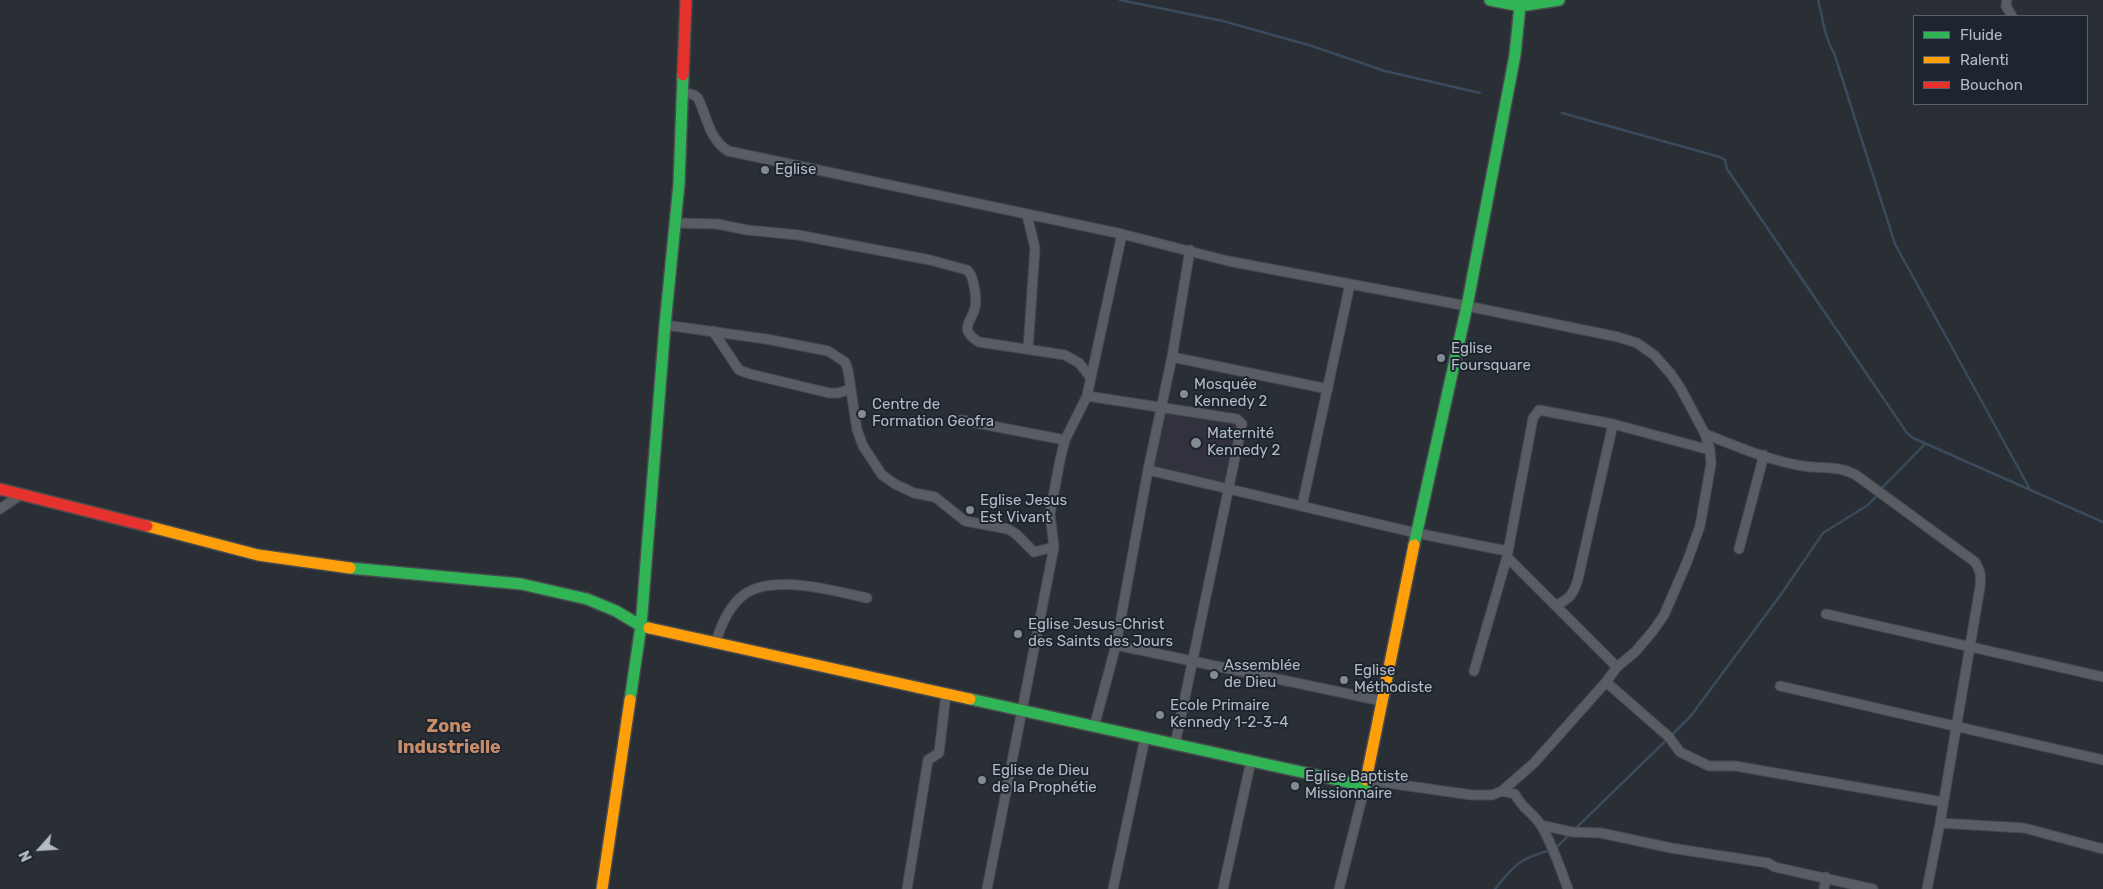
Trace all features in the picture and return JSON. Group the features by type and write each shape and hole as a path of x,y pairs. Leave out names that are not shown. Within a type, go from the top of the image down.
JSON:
{"street":[{"path":"602,889 641,626 665,325 676,223 686,0"},
{"path":"1490,0 1521,3 1559,0"},
{"path":"2007,0 2006,6 2011,15"},
{"path":"1339,889 1343,879 1365,783 1416,533 1467,306 1515,55 1521,3"},
{"path":"0,489 258,555 373,570 521,584 587,599 616,611 641,626 1021,712 1365,783 1472,795 1492,795 1502,791 1534,763 1617,667 1635,652 1653,631 1674,595 1700,526 1711,464 1710,450 1705,434 1681,388 1654,355 1637,343 1618,337 1467,306 1228,261 1122,234 728,151 713,138 698,98 682,92"},
{"path":"1027,215 1035,248 1028,350"},
{"path":"676,223 717,224 747,230 798,235 930,260 967,270 973,276 976,302 974,312 968,322 970,334 979,342 1073,358 1091,378"},
{"path":"987,889 1054,547 1050,514 1065,440 1087,396 1122,234"},
{"path":"1094,728 1116,645 1148,470 1172,356 1190,250"},
{"path":"1302,506 1350,284"},
{"path":"665,325 713,331 828,352 845,362 857,430 863,446 882,475 914,493 935,497 965,521 1008,529 1016,534 1034,552 1054,547"},
{"path":"713,331 739,370 829,393 838,393 851,389"},
{"path":"1172,356 1328,389"},
{"path":"1087,396 1237,419 1242,424 1174,745"},
{"path":"1474,671 1507,554 1534,418 1539,410 1613,424 1710,450"},
{"path":"961,420 1065,440"},
{"path":"1556,605 1568,600 1573,594 1578,579 1613,424"},
{"path":"1705,434 1802,466 1845,469 1856,475 1975,562 1981,576 1940,823 1927,889"},
{"path":"1739,549 1764,455"},
{"path":"1148,470 1507,554 1617,667"},
{"path":"0,509 22,494"},
{"path":"715,644 727,614 743,595 754,590 788,584 867,598"},
{"path":"1826,614 2103,677"},
{"path":"1116,645 1382,701"},
{"path":"1606,682 1669,736 1680,752 1709,766 1735,766 1943,802"},
{"path":"1780,686 2103,760"},
{"path":"907,889 928,760 939,753 946,694"},
{"path":"1113,889 1144,738"},
{"path":"1223,889 1251,761"},
{"path":"1502,791 1514,794 1518,802 1541,825 1568,889"},
{"path":"1940,823 2024,828 2103,849"},
{"path":"1541,825 1572,832 1602,833 1671,848 1768,863 1775,867 1873,889"},
{"path":"1824,889 1826,877"}],"shaded area":[{"name":"Maternité Kennedy 2","path":"1163,407 1241,421 1224,485 1152,465"}],"waterway":[{"path":"1120,0 1223,21 1312,46 1385,71 1480,93"},
{"path":"1818,0 1826,34 1834,53 1895,244 2031,491"},
{"path":"1562,113 1725,160 1727,169 1907,433 1913,438 2103,522"},
{"path":"1881,489 1925,444"},
{"path":"1574,830 1690,717 1782,593 1823,533 1868,505 1878,494"},
{"path":"1556,848 1570,834"},
{"path":"1495,889 1518,864 1532,856 1551,850"}],"traffic: fast":[{"path":"1490,0 1520,6 1559,0"},
{"path":"1414,545 1467,306 1515,55 1520,6"},
{"path":"630,700 641,626 665,325 679,184 683,75"},
{"path":"350,568 521,584 587,599 616,611 641,626 649,628"},
{"path":"970,699 1365,786 1366,780"}],"traffic: slow":[{"path":"147,526 258,555 350,568"},
{"path":"1366,780 1414,545"},
{"path":"649,628 970,699"},
{"path":"602,889 630,700"}],"traffic: jam":[{"path":"683,75 686,0"},
{"path":"0,489 147,526"}],"place":[{"name":"Eglise","path":"765,170"},
{"name":"Eglise Foursquare","path":"1441,358"},
{"name":"Mosquée Kennedy 2","path":"1184,394"},
{"name":"Centre de Formation Geofra","path":"862,414"},
{"name":"Maternité Kennedy 2","path":"1196,443"},
{"name":"Eglise Jesus Est Vivant","path":"970,510"},
{"name":"Eglise Jesus-Christ des Saints des Jours","path":"1018,634"},
{"name":"Assemblée de Dieu","path":"1214,675"},
{"name":"Eglise Méthodiste","path":"1344,680"},
{"name":"Ecole Primaire Kennedy 1-2-3-4","path":"1160,715"},
{"name":"Eglise de Dieu de la Prophétie","path":"982,780"},
{"name":"Eglise Baptiste Missionnaire","path":"1295,786"}],"district":[{"name":"Zone Industrielle","path":"449,738"}]}
